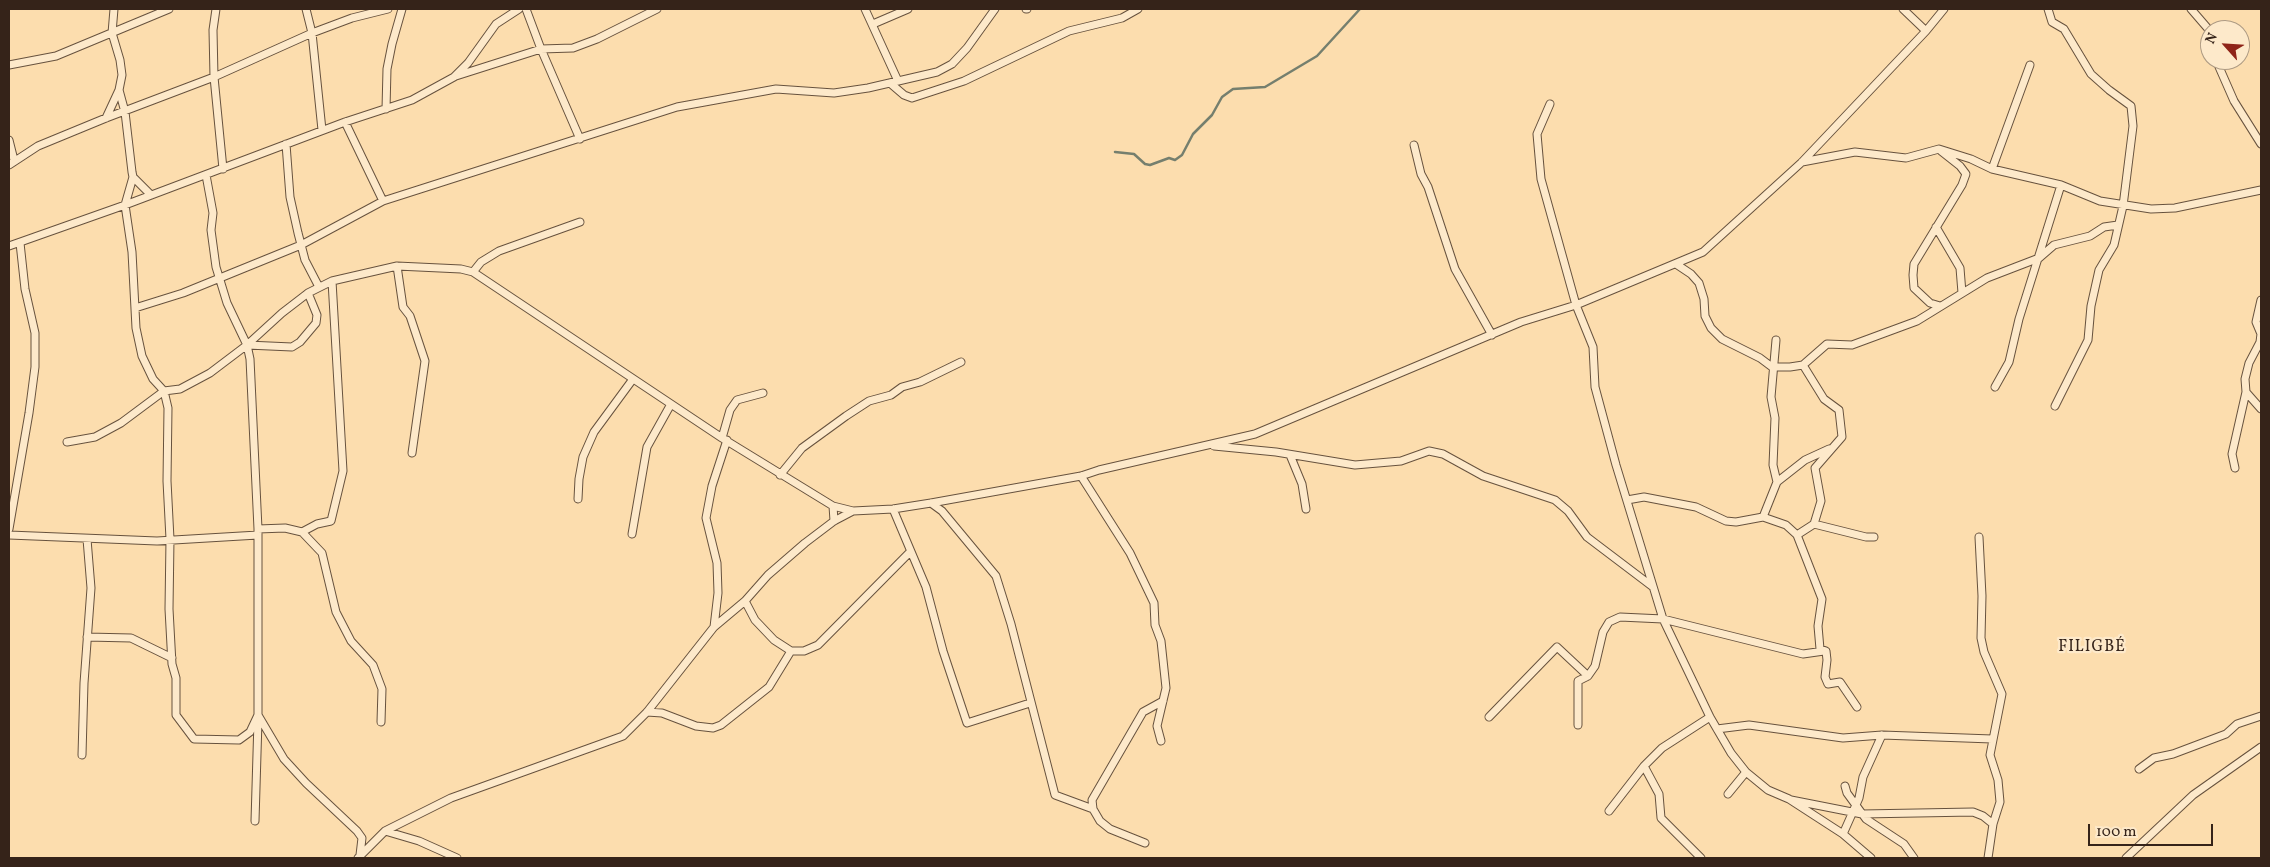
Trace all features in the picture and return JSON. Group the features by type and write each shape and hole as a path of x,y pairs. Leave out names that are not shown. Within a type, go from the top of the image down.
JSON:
{"street":[{"path":"106,118 119,90 122,75 112,33 114,9"},
{"path":"9,65 56,56 129,24 170,9"},
{"path":"216,9 213,30 214,77 223,169"},
{"path":"306,9 312,33 322,130"},
{"path":"9,140 11,162 38,146 214,77 312,33 352,18 388,9"},
{"path":"386,109 388,68 392,44 402,9"},
{"path":"454,77 468,63 496,24 519,9"},
{"path":"526,9 580,139"},
{"path":"9,246 223,169 322,130 412,100 454,77 541,49 573,48 597,39 656,9"},
{"path":"865,9 898,81"},
{"path":"873,24 908,9"},
{"path":"135,308 220,279 301,245 383,201 580,139 677,106 776,89 834,93 937,72 952,64 968,48 995,9"},
{"path":"890,83 904,95 912,98 964,81 1069,31 1122,18 1138,9"},
{"path":"1902,9 1926,31"},
{"path":"67,442 95,437 121,422 164,391 180,389 210,373 247,345 282,313 308,293 332,281 397,266 461,269 473,272 724,439 833,506 853,511 893,509 931,504 1081,476 1099,470 1255,434 1521,322 1576,305 1703,252 1814,150 1926,31 1944,9"},
{"path":"2048,9 2052,22 2064,30 2091,74 2131,106 2133,126 2123,206 2114,246 2099,270 2091,306 2088,340 2055,406"},
{"path":"2191,9 2200,20"},
{"path":"1992,169 2030,65"},
{"path":"2220,70 2234,101 2261,144"},
{"path":"119,90 125,112 133,177 125,205 132,252 136,328 142,356 153,379 164,391 168,408 167,482 172,658 176,678 176,715 194,739 239,740 250,732 258,715"},
{"path":"1550,104 1538,134 1541,179 1576,305 1593,346 1595,387 1663,619 1710,717 1746,772 1768,790 1788,799 1843,834 1871,858"},
{"path":"345,122 383,201"},
{"path":"286,144 290,197 305,260 319,288"},
{"path":"1414,145 1421,174 1428,187 1455,269 1492,335"},
{"path":"1802,162 1855,152 1906,158 1939,149 1971,159 1992,169 2061,185 2100,201 2151,210 2175,208 2261,190"},
{"path":"1939,149 1960,166 1966,174 1962,185 1914,264 1914,288 1930,303 1940,306"},
{"path":"1814,150 1830,157"},
{"path":"206,175 213,213 211,230 220,279 227,303 247,345 250,359 258,532 258,715 255,821"},
{"path":"133,177 151,195"},
{"path":"1995,387 2009,362 2019,319 2061,185"},
{"path":"473,272 481,262 499,251 580,222"},
{"path":"1676,264 1691,274 1699,283 1704,299 1705,316 1711,328 1722,339 1760,358 1772,367 1803,365 1827,344 1852,345 1917,321 1962,293 2003,271 2039,258 2054,245 2090,236 2104,228 2118,225"},
{"path":"1936,227 1960,268 1962,293"},
{"path":"9,529 30,414 35,367 35,333 25,289 20,243"},
{"path":"397,266 403,307 410,316 426,361 412,452"},
{"path":"302,532 317,524 331,521 343,471 332,281"},
{"path":"247,345 292,347 300,342 316,323 316,315 308,293"},
{"path":"2235,468 2232,454 2246,392 2245,379 2249,363 2260,342 2261,334 2256,322 2261,300"},
{"path":"1776,340 1772,367 1771,397 1775,418 1773,465 1777,482"},
{"path":"780,475 802,448 869,401 891,396 902,388 920,382 961,362"},
{"path":"1797,535 1814,524 1821,501 1815,468 1842,437 1839,410 1824,399 1803,365"},
{"path":"578,499 583,457 594,432 633,379"},
{"path":"2246,392 2261,409"},
{"path":"714,627 718,594 717,563 706,518 712,486 730,410 737,400 763,393"},
{"path":"632,534 646,446 671,404"},
{"path":"1210,445 1355,465 1401,461 1429,451 1443,454 1483,476 1555,500 1568,511 1587,537 1654,587"},
{"path":"1763,517 1777,482 1805,460 1834,447"},
{"path":"1290,455 1302,484 1306,510"},
{"path":"1081,476 1130,553 1154,604 1155,625 1160,640 1166,688 1157,726 1161,741"},
{"path":"1627,500 1644,497 1696,507 1726,520 1736,522 1763,517 1786,525 1797,535 1822,599 1818,626 1820,649 1826,651"},
{"path":"931,504 942,511 996,576 1011,624 1054,795 1093,809"},
{"path":"833,506 834,521"},
{"path":"893,509 926,586 943,651 967,723 1030,703"},
{"path":"359,857 385,831 451,798 623,736 647,712 714,627 745,601 768,575 834,521 853,511"},
{"path":"1814,524 1866,537 1874,537"},
{"path":"9,535 157,542 170,539 285,528 302,532 322,553 336,612 351,641 373,665 382,689 381,722"},
{"path":"1979,537 1982,596 1981,638 1984,652 2002,694 1990,755 1998,780 2000,802 1993,824 1988,858"},
{"path":"82,755 91,588 87,539"},
{"path":"745,601 755,620 774,640 791,651 804,652 818,644 910,552"},
{"path":"1578,725 1578,681 1588,676 1595,666 1603,632 1609,622 1620,617 1663,619 1803,654 1826,651"},
{"path":"88,636 131,638 172,658"},
{"path":"1489,717 1557,647 1588,676"},
{"path":"647,712 662,713 696,726 713,728 721,725 769,687 791,651"},
{"path":"1826,651 1825,677 1828,684 1840,682 1857,707"},
{"path":"1145,843 1110,829 1100,820 1093,809 1092,800 1143,712 1163,701"},
{"path":"258,715 284,759 362,838 359,857"},
{"path":"2139,769 2154,758 2173,754 2226,734 2236,724 2261,716"},
{"path":"1609,810 1644,766 1662,748 1710,717"},
{"path":"1717,729 1749,724 1843,738 1882,735 1992,739"},
{"path":"1843,834 1856,804 1863,777 1882,735"},
{"path":"2126,858 2193,794 2261,747"},
{"path":"1644,766 1659,794 1661,818 1701,858"},
{"path":"1728,794 1746,772"},
{"path":"1845,786 1847,793 1862,814 1878,828 1904,844 1914,858"},
{"path":"1788,799 1862,814 1972,812 1983,816 1993,824"},
{"path":"385,831 419,841 457,858"}],"waterway":[{"path":"1115,152 1134,154 1145,164 1150,165 1169,158 1175,160 1182,155 1193,134 1212,115 1222,97 1233,89 1265,87 1317,56 1360,9"}],"district":[{"name":"FILIGBÉ","path":"2092,648"}]}
